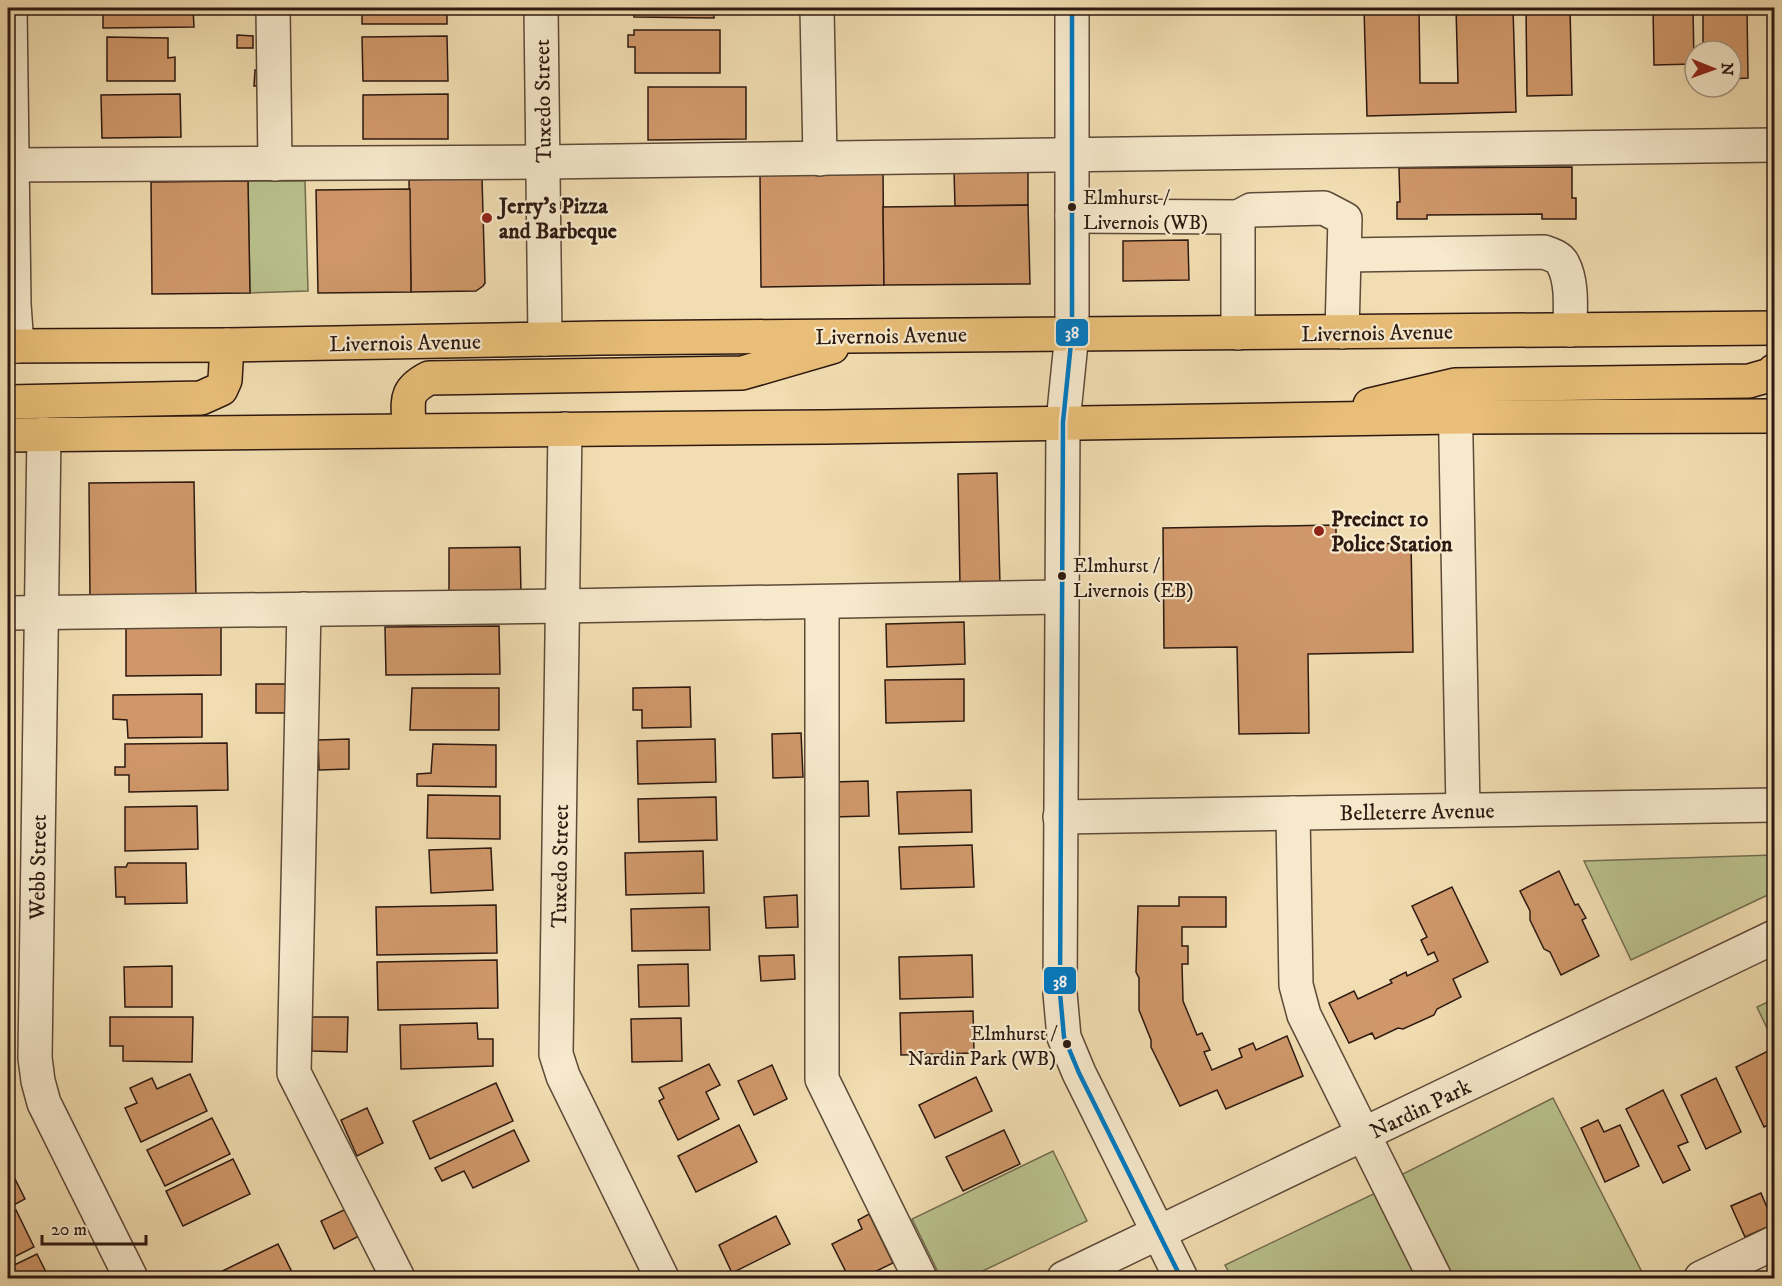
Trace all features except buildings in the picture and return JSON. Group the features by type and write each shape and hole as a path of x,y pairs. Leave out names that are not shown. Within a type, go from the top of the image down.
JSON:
{"main road":[{"name":"Livernois Avenue","path":"12,346 1072,333 1117,335 1774,328"},
{"path":"409,430 409,397 412,389 429,378 742,373 873,336"},
{"path":"8,402 201,398 221,389 225,380 227,345"},
{"path":"1307,419 1455,385 1749,381 1770,375 1774,371"},
{"path":"8,435 1457,417 1774,416"}],"street":[{"path":"10,8 10,165 14,304 12,346"},
{"path":"273,8 274,164"},
{"name":"Tuxedo Street","path":"541,8 545,339"},
{"path":"817,8 820,159"},
{"path":"1072,8 1072,333 1063,422 1060,993 1064,1037 1079,1073 1181,1278"},
{"path":"10,165 820,159 1774,145"},
{"path":"1072,216 1238,217 1251,210 1324,208 1345,219 1342,332"},
{"path":"1238,217 1238,333"},
{"path":"1345,255 1544,252 1563,262 1569,287 1570,330"},
{"path":"1455,385 1463,810"},
{"name":"Tuxedo Street","path":"565,429 556,1054 562,1076 662,1278"},
{"name":"Webb Street","path":"44,434 41,612 21,959 38,1081 44,1103 131,1278"},
{"path":"8,613 1061,597"},
{"path":"822,602 822,1079 920,1278"},
{"path":"304,609 294,1073 398,1278"},
{"name":"Belleterre Avenue","path":"1060,817 1774,805"},
{"path":"1293,813 1296,985 1304,1015 1435,1278"},
{"name":"Nardin Park","path":"1064,1278 1774,937"},
{"path":"1701,1278 1774,1243"}],"green space":[{"path":"248,181 305,181 308,291 250,293"},
{"path":"1774,855 1774,892 1631,960 1584,861"},
{"path":"1774,999 1774,1043 1757,1007"},
{"path":"1553,1098 1645,1278 1446,1278 1395,1178"},
{"path":"1053,1151 1087,1221 968,1278 941,1278 912,1219"},
{"path":"1388,1187 1432,1278 1232,1278 1225,1265"}],"transit line":[{"name":"38","path":"1072,8 1072,333 1063,422 1060,993 1064,1037 1079,1073 1181,1278"}],"place":[{"name":"Elmhurst / Livernois (WB)","path":"1072,207"},
{"name":"Jerry's Pizza and Barbeque","path":"487,218"},
{"name":"Precinct 10 Police Station","path":"1319,531"},
{"name":"Elmhurst / Livernois (EB)","path":"1062,576"},
{"name":"Elmhurst / Nardin Park (WB)","path":"1067,1044"}]}
